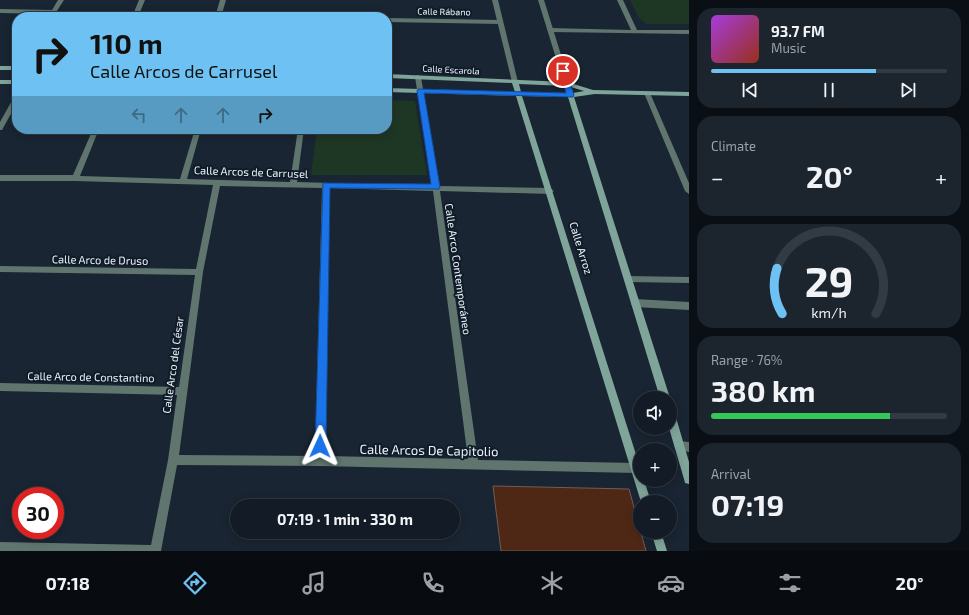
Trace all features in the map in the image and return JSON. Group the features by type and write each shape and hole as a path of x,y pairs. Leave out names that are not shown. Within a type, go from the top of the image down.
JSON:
{"main road":[{"path":"0,68 12,68"},
{"name":"Calle Escarola","path":"392,76 567,84 595,92"},
{"path":"0,82 12,82"},
{"name":"Calle Arroz","path":"515,82 633,458"},
{"path":"567,84 663,391"},
{"name":"Calle Escarola","path":"392,90 570,95 595,92"},
{"path":"595,92 689,94"},
{"path":"677,430 684,446 689,479"},
{"path":"658,539 662,551"}],"street":[{"path":"53,12 61,0"},
{"path":"137,12 142,0"},
{"path":"219,12 223,0"},
{"name":"Calle Arroz","path":"495,0 515,82"},
{"path":"541,0 567,84"},
{"path":"620,0 635,32"},
{"path":"0,11 17,12"},
{"name":"Calle Rábano","path":"392,20 500,22"},
{"path":"550,30 689,32"},
{"name":"Calle Arco Contemporáneo","path":"418,77 436,187 474,464"},
{"path":"647,93 689,191"},
{"path":"0,128 12,106"},
{"path":"75,178 94,134"},
{"path":"183,181 197,134"},
{"path":"293,184 300,134"},
{"name":"Calle Arcos de Carrusel","path":"0,178 75,178 550,191"},
{"name":"Calle Arco del César","path":"155,550 172,460 199,272 217,183"},
{"path":"320,461 326,185"},
{"name":"Calle Arco de Druso","path":"0,269 199,272"},
{"path":"628,279 689,280"},
{"path":"635,303 689,306"},
{"name":"Calle Arco de Constantino","path":"0,387 181,390"},
{"name":"Calle Arcos De Capitolio","path":"172,460 320,461 633,468"},
{"path":"0,547 155,550"}],"green space":[{"path":"630,0 689,0 689,24 646,24 638,17"},
{"path":"392,100 415,101 427,175 311,175 316,134 392,134"}],"building":[{"path":"493,486 629,489 633,504 633,539 643,539 646,551 501,551"}],"route":[{"path":"320,446 326,185 436,187 420,91 570,95 563,71"}]}
